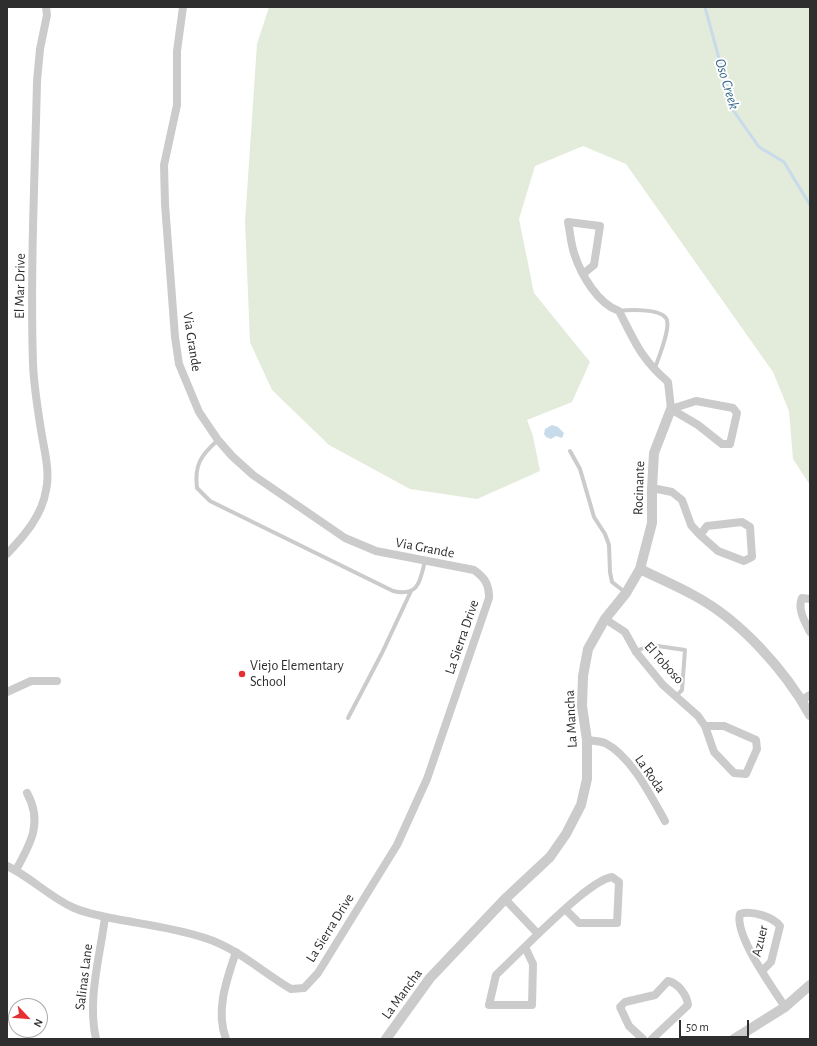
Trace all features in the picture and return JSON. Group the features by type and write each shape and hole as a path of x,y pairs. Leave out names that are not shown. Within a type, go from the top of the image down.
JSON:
{"street":[{"name":"El Mar Drive","path":"7,554 24,536 38,514 46,490 47,462 36,394 33,364 32,293 37,81 40,49 47,15 46,7"},
{"name":"Via Grande","path":"183,7 177,51 176,105 164,164 165,204 175,337 179,364 188,390 199,412 218,440 252,475 345,538 376,551 474,570 484,577"},
{"path":"583,274 594,265 600,226 568,222 574,253 583,274 597,295 609,308 617,311 639,351 654,370 668,382 671,409"},
{"path":"696,401 733,408 737,414 730,444 722,444 698,425 671,409 696,401"},
{"name":"Rocinante","path":"640,569 652,523 654,453 671,409"},
{"path":"652,488 672,492 682,500 691,525 700,534 718,551 744,561 752,557 750,527 742,522 707,526 700,534"},
{"path":"640,569 696,596 723,614 746,634 806,698 810,715"},
{"name":"La Mancha","path":"386,1039 430,978 505,899 550,856 566,834 582,805 587,779 587,740 582,706 583,676 588,649 605,619 626,593 640,569"},
{"name":"La Sierra Drive","path":"7,866 16,870 56,900 75,909 105,917 206,938 236,952 291,989 304,988 318,973 387,864 427,779 489,598 489,587 484,577"},
{"path":"810,599 802,598 800,604 802,616 810,632"},
{"name":"El Toboso","path":"605,619 625,632 636,652 663,685 698,716 705,726 714,752 734,773 746,774 757,749 756,740 724,726 705,726"},
{"path":"7,692 31,682 56,681"},
{"name":"La Roda","path":"587,740 604,742 627,761 647,788 665,821"},
{"path":"16,870 29,846 34,829 34,806 27,793"},
{"path":"525,947 533,964 532,1006 489,1005 496,975 538,934 574,900 608,877 612,876 619,882 617,923 579,923 565,909"},
{"path":"505,899 538,934"},
{"name":"Azuer","path":"762,971 771,962 780,926 776,921 748,911 740,914 738,921 742,934 762,971 785,1007"},
{"name":"Salinas Lane","path":"96,1039 92,1023 94,989 105,917"},
{"path":"226,1039 221,1019 224,988 236,952"},
{"path":"643,1039 629,1026 620,1007 625,1002 655,995 668,981 674,982 687,997 688,1005 652,1039"},
{"path":"734,1039 785,1007 808,990"}],"lane":[{"path":"617,311 638,310 661,314 666,318 668,324 664,343 654,370"},
{"path":"218,440 202,458 195,474 197,488 205,497 393,591 411,591"},
{"path":"570,450 580,469 594,517 605,534 609,545 612,582 626,593"},
{"path":"348,718 382,653 411,591 418,584 425,560"},
{"path":"636,652 651,646 685,650 682,690 676,696"}],"green space":[{"path":"269,7 810,7 810,485 793,459 789,411 773,372 626,164 583,146 535,166 519,219 534,293 590,362 572,402 527,420 533,436 540,471 477,499 410,489 329,445 272,390 250,342 245,222 257,44"}],"water":[{"path":"552,425 558,427 564,433 562,438 556,436 551,439 546,437 544,434 545,429"}],"waterway":[{"name":"Oso Creek","path":"705,7 733,110 759,147 784,162 810,205"}],"place":[{"name":"Viejo Elementary School","path":"242,674"}]}
